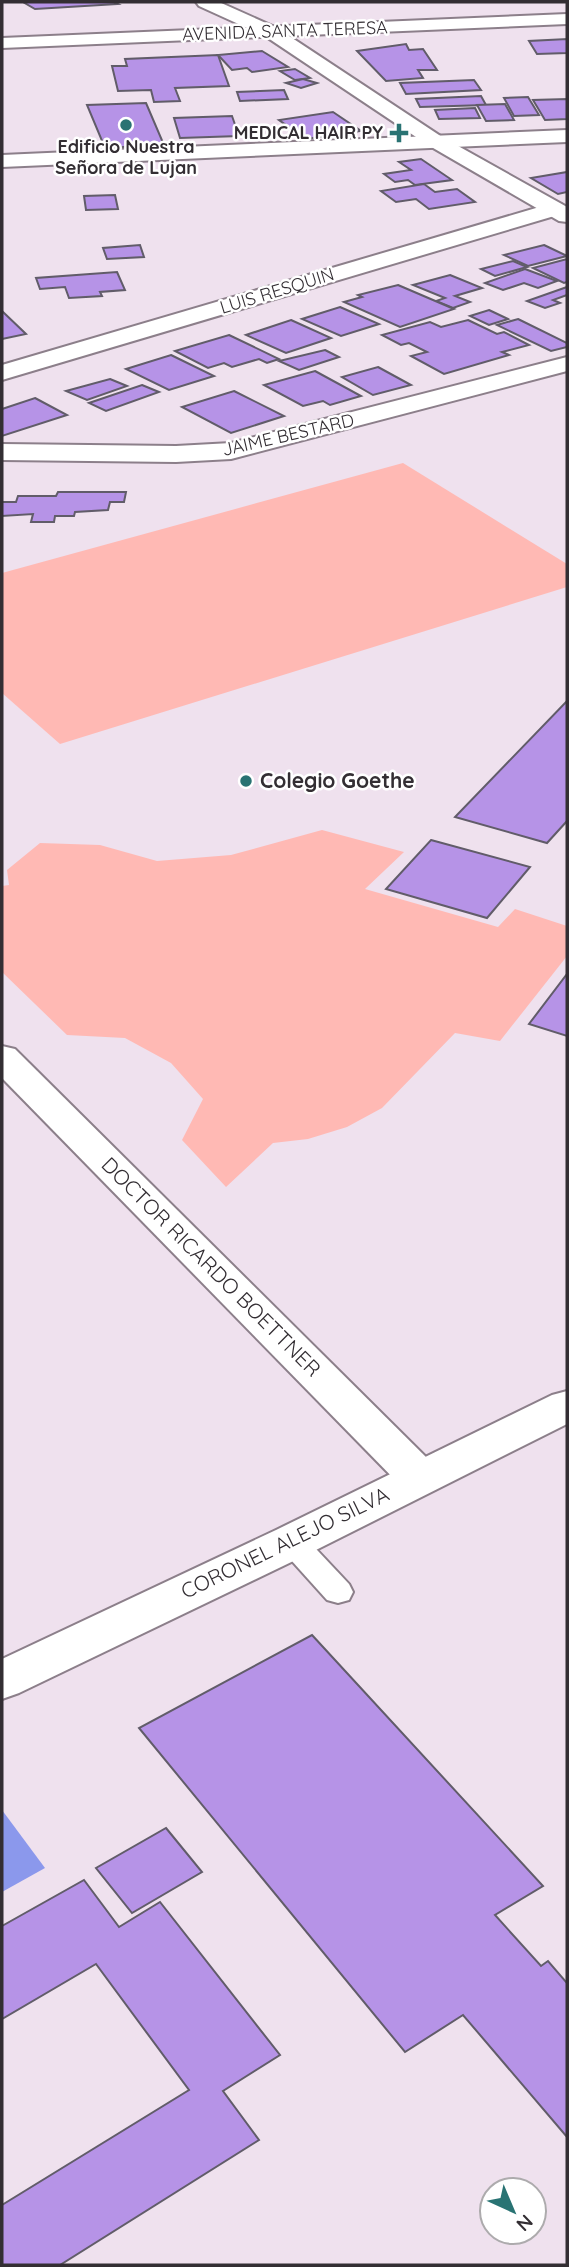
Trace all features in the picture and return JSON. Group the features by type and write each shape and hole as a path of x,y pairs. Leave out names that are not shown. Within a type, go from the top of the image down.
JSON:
{"main road":[{"path":"205,2 231,16 271,23 435,141 560,212"},
{"name":"AVENIDA SANTA TERESA","path":"417,8 567,2"},
{"name":"AVENIDA SANTA TERESA","path":"29,24 231,16"},
{"name":"AVENIDA SANTA TERESA","path":"2,43 271,23 567,19"},
{"path":"2,161 567,136"},
{"name":"LUIS RESQUIN","path":"2,373 560,212"},
{"name":"JAIME BESTARD","path":"2,452 176,454 231,451 567,364"},
{"name":"DOCTOR RICARDO BOETTNER","path":"2,1057 420,1478"},
{"name":"CORONEL ALEJO SILVA","path":"2,1679 292,1542 567,1406"}],"lane":[{"path":"292,1542 338,1591"}],"shaded area":[{"path":"403,463 567,564 567,587 60,744 2,693 2,573"},
{"path":"322,830 404,852 365,889 498,927 515,909 567,926 567,956 500,1041 455,1033 382,1108 347,1127 308,1139 273,1143 226,1187 182,1140 203,1099 171,1063 125,1038 67,1035 2,972 2,886 9,885 7,870 40,843 100,845 157,861 231,855"}],"water":[{"path":"2,1810 45,1868 2,1892"}],"building":[{"path":"23,2 114,2 118,4 35,9"},
{"path":"567,39 567,53 537,54 529,41"},
{"path":"406,44 409,50 423,49 437,70 418,70 423,78 386,81 357,51"},
{"path":"262,51 288,67 252,72 247,68 232,70 218,55"},
{"path":"218,55 229,86 175,88 180,101 154,102 151,90 118,91 112,66 127,66 125,59"},
{"path":"295,69 310,78 295,80 280,71"},
{"path":"303,79 317,83 301,88 286,83"},
{"path":"474,80 481,90 406,94 400,83"},
{"path":"284,90 288,99 240,101 237,92"},
{"path":"481,96 486,105 420,107 416,99"},
{"path":"528,97 539,115 514,116 504,98"},
{"path":"567,99 567,119 545,120 533,100"},
{"name":"Edificio Nuestra Señora de Lujan","path":"146,103 164,145 105,148 87,105"},
{"path":"505,104 514,120 486,121 477,105"},
{"path":"475,108 480,118 439,119 435,110"},
{"path":"333,112 361,131 306,139 279,120"},
{"path":"232,116 239,136 180,138 174,118"},
{"path":"421,159 452,180 415,185 408,180 395,182 384,174 411,170 399,162"},
{"path":"567,172 567,192 558,194 531,178"},
{"path":"424,184 435,192 457,189 475,202 429,209 416,199 396,202 381,191"},
{"path":"115,195 118,209 86,210 84,196"},
{"path":"140,245 144,257 107,259 103,248"},
{"path":"544,245 567,256 528,266 504,255"},
{"path":"567,259 567,282 564,283 533,268"},
{"path":"513,261 527,267 495,276 481,269"},
{"path":"525,269 557,281 538,288 524,283 503,290 485,283"},
{"path":"117,272 125,290 100,292 102,296 69,298 65,287 40,289 36,278"},
{"path":"450,275 482,288 455,296 470,302 453,308 436,301 445,298 413,285"},
{"path":"398,285 454,309 400,327 344,302 362,297 358,295"},
{"path":"567,287 567,295 553,300 560,303 545,308 527,301"},
{"path":"340,307 379,324 341,336 302,319"},
{"path":"489,310 508,319 489,325 470,316"},
{"path":"2,311 26,334 2,339"},
{"path":"518,319 567,343 567,347 551,351 497,325"},
{"path":"291,320 331,338 286,353 246,335"},
{"path":"468,320 497,334 504,332 529,345 502,352 509,355 444,374 411,356 427,352 409,343 401,345 382,335 430,322 441,327"},
{"path":"229,335 279,359 267,363 259,359 232,367 224,363 208,368 175,351"},
{"path":"325,350 339,357 299,370 279,361"},
{"path":"171,355 214,376 169,390 126,369"},
{"path":"378,367 411,385 373,395 342,377"},
{"path":"315,371 361,396 330,405 323,401 303,406 264,385"},
{"path":"110,379 127,386 87,400 66,391"},
{"path":"142,385 159,392 106,411 89,403"},
{"path":"234,391 284,416 231,433 182,407"},
{"path":"35,398 67,415 2,436 2,409"},
{"path":"58,492 126,492 124,502 110,502 108,510 75,512 74,516 55,516 54,522 31,522 33,514 2,516 2,502 16,502 18,496 56,496"},
{"path":"567,701 567,821 547,843 455,817"},
{"path":"431,840 530,867 487,918 386,889"},
{"path":"567,974 567,1036 529,1024"},
{"path":"312,1635 543,1886 495,1915 541,1966 548,1961 567,1983 567,2137 463,2015 405,2052 139,1728"},
{"path":"166,1828 202,1872 132,1913 96,1868"},
{"path":"84,1880 119,1927 160,1902 280,2055 223,2091 259,2140 60,2265 2,2265 2,2205 189,2090 96,1964 2,2019 2,1926"}],"place":[{"name":"Edificio Nuestra Señora de Lujan","path":"126,125"},
{"name":"MEDICAL HAIR PY","path":"399,133"},
{"name":"Colegio Goethe","path":"246,781"}]}
